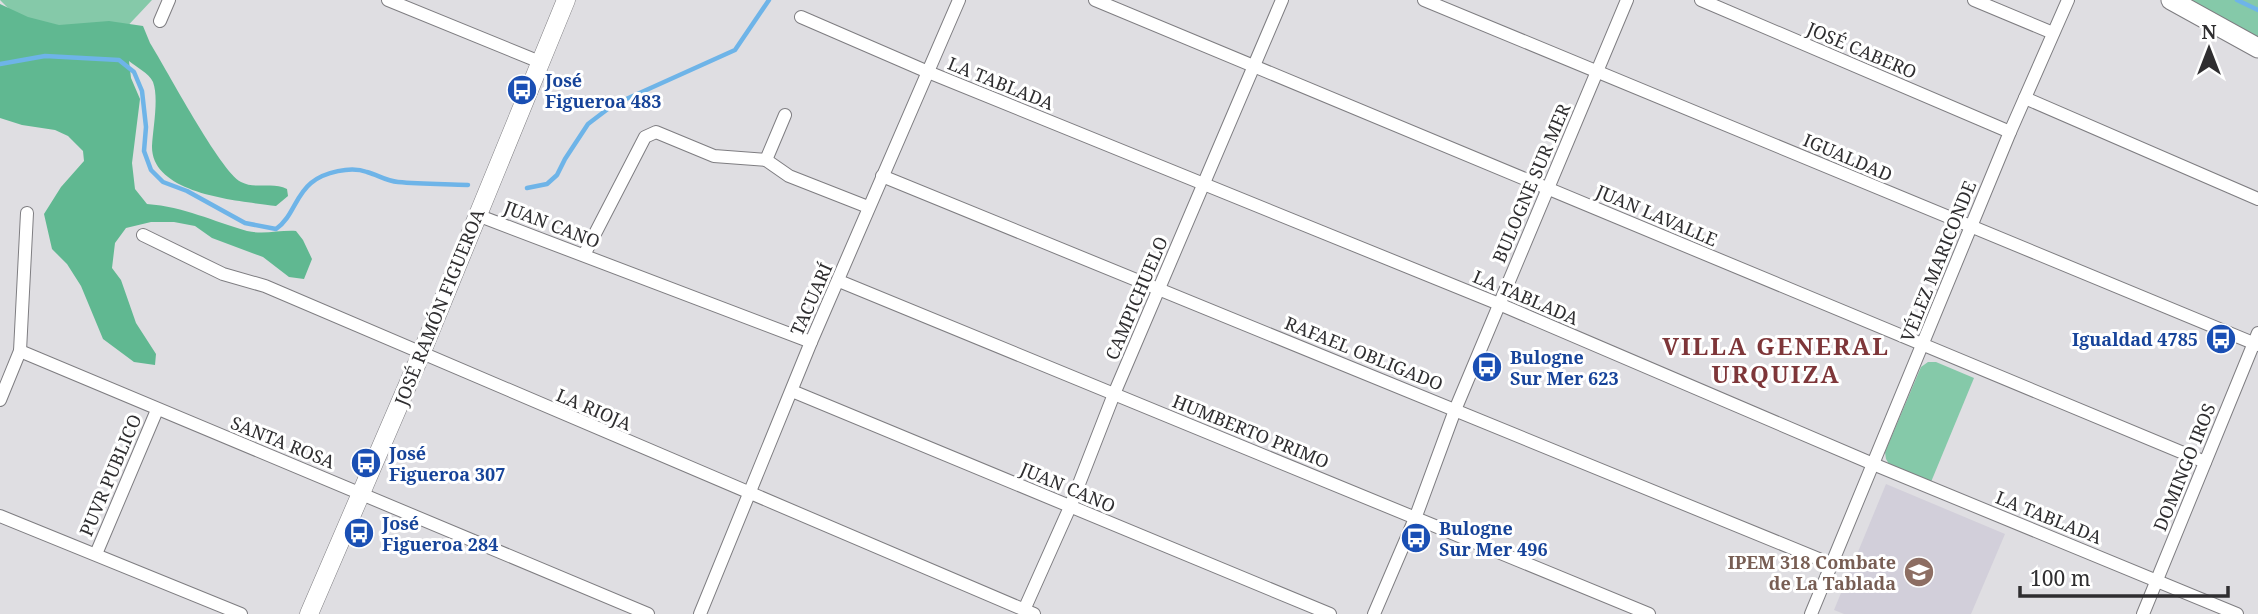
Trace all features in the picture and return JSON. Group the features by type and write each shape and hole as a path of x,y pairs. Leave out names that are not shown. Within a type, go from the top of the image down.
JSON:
{"main road":[{"name":"JOSÉ RAMÓN FIGUEROA","path":"309,614 421,354 566,0"},
{"path":"2171,0 2258,48"}],"street":[{"path":"160,21 169,0"},
{"path":"388,0 540,62"},
{"name":"TACUARÍ","path":"700,614 868,206 959,0"},
{"name":"JUAN LAVALLE","path":"1095,0 2205,462"},
{"name":"CAMPICHUELO","path":"1029,612 1114,394 1282,0"},
{"name":"IGUALDAD","path":"1424,0 1972,228 2257,341"},
{"name":"BULOGNE SUR MER","path":"1374,614 1416,516 1455,410 1627,0"},
{"name":"JOSÉ CABERO","path":"1701,0 2010,132"},
{"path":"1974,0 2053,33"},
{"name":"VÉLEZ MARICONDE","path":"1811,614 2010,132 2068,0"},
{"name":"LA TABLADA","path":"801,17 928,72 1499,304 1873,464 2237,614"},
{"path":"2025,98 2258,199"},
{"path":"766,160 785,116"},
{"path":"584,255 645,137 650,133 665,134 714,156 766,160 789,176 868,206"},
{"name":"RAFAEL OBLIGADO","path":"882,176 1831,565"},
{"path":"0,400 20,351 27,213"},
{"name":"JUAN CANO","path":"477,215 811,342"},
{"name":"LA RIOJA","path":"143,235 223,274 265,286 1029,612"},
{"name":"HUMBERTO PRIMO","path":"839,281 1649,614"},
{"name":"DOMINGO IROS","path":"2143,614 2257,341"},
{"name":"SANTA ROSA","path":"20,351 648,614"},
{"name":"JUAN CANO","path":"792,391 1330,614"},
{"name":"PUVR PUBLICO","path":"96,554 157,410"},
{"path":"0,516 241,614"}],"shaded area":[{"name":"IPEM 318 Combate de La Tablada","path":"1886,484 2005,534 1971,614 1844,614 1834,610"}],"green space":[{"path":"0,0 152,0 121,33 25,25"},
{"path":"2171,0 2258,0 2258,48"},
{"path":"0,4 28,17 59,25 109,21 143,26 150,43 194,118 232,174 247,184 282,187 287,189 288,196 276,206 221,198 181,185 166,175 156,162 152,146 156,105 153,82 129,61 131,78 140,99 132,163 135,189 147,204 186,211 247,231 296,231 312,259 304,279 289,277 263,257 212,238 195,226 151,222 126,228 115,243 112,268 121,280 136,323 156,354 155,365 134,362 103,339 81,286 67,264 52,249 44,214 61,187 84,161 83,151 68,136 55,130 22,125 0,118"},
{"path":"1928,362 1936,362 1974,378 1931,482 1889,464 1885,452 1921,367"}],"waterway":[{"path":"527,188 547,184 557,175 588,124 613,105 735,50 769,0"},
{"path":"2237,0 2258,10"},
{"path":"0,64 45,56 119,60 134,72 142,91 146,127 144,151 151,170 163,182 187,191 245,223 276,229 311,183 338,171 361,170 398,182 468,185"}],"place":[{"name":"José Figueroa 483","path":"522,90"},
{"name":"Igualdad 4785","path":"2221,339"},
{"name":"Bulogne Sur Mer 623","path":"1487,367"},
{"name":"José Figueroa 307","path":"366,463"},
{"name":"José Figueroa 284","path":"359,533"},
{"name":"Bulogne Sur Mer 496","path":"1416,538"},
{"name":"IPEM 318 Combate de La Tablada","path":"1919,572"}],"district":[{"name":"VILLA GENERAL URQUIZA","path":"1776,359"}]}
